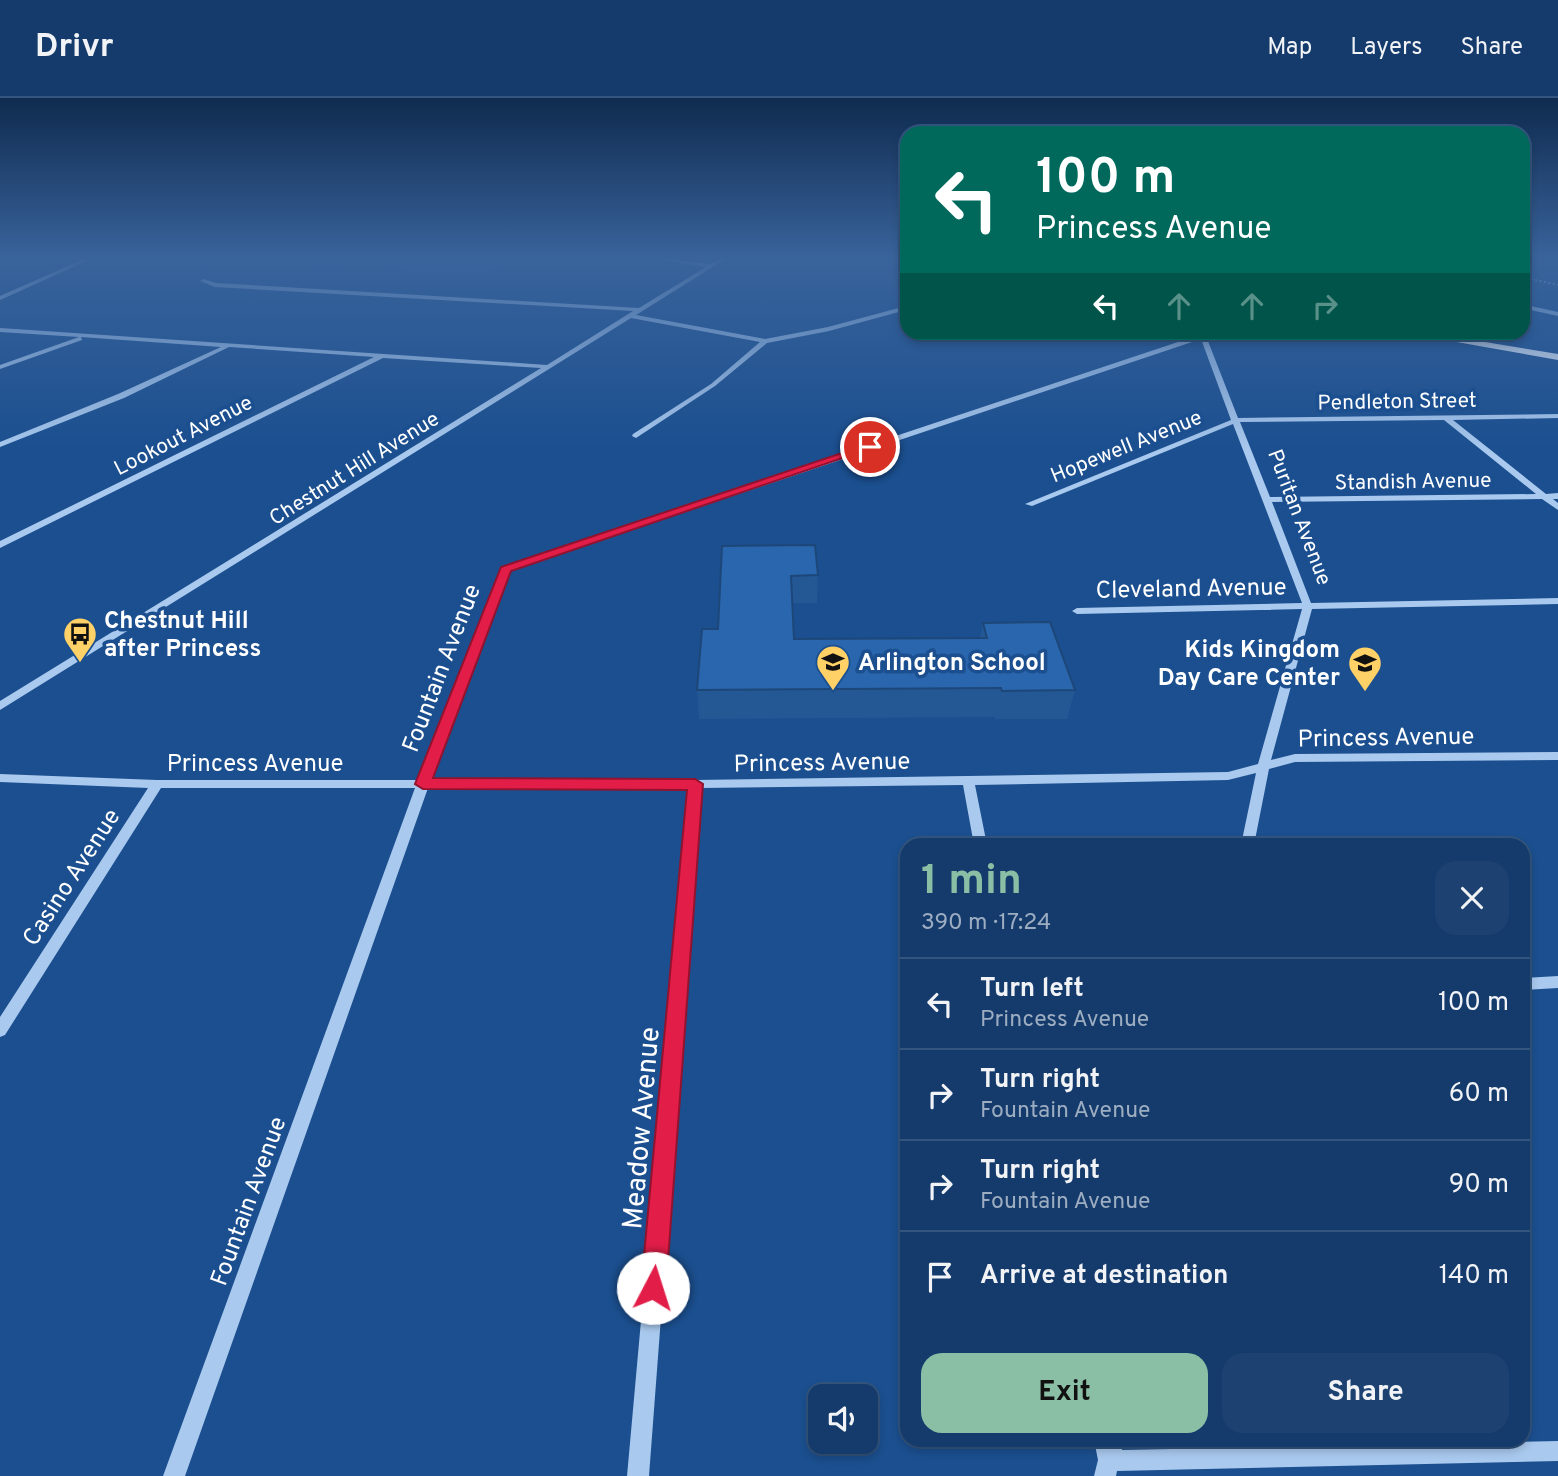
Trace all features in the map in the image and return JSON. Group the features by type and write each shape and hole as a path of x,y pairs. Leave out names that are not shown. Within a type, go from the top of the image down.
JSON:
{"main road":[{"path":"1451,340 1558,358"}],"street":[{"name":"Chestnut Hill Avenue","path":"0,706 621,322"},
{"path":"665,322 765,341 854,322"},
{"path":"0,330 550,367"},
{"path":"0,367 87,336"},
{"name":"Fountain Avenue","path":"174,1476 423,784 505,569 1187,340"},
{"name":"Puritan Avenue","path":"1204,340 1308,607 1263,767 1249,838"},
{"path":"636,436 713,385 765,341"},
{"path":"0,445 121,396 229,345"},
{"name":"Lookout Avenue","path":"0,545 381,356"},
{"name":"Pendleton Street","path":"1237,420 1558,416"},
{"path":"1444,417 1558,507"},
{"name":"Hopewell Avenue","path":"1029,504 1237,420"},
{"name":"Standish Avenue","path":"1268,500 1558,496"},
{"name":"Cleveland Avenue","path":"1077,611 1558,601"},
{"name":"Princess Avenue","path":"0,778 157,784 968,781 1228,776 1295,758 1558,756"},
{"path":"968,781 980,838"},
{"name":"Casino Avenue","path":"0,1030 157,784"},
{"name":"Meadow Avenue","path":"638,1476 695,784"},
{"path":"1530,984 1558,982"},
{"path":"1108,1454 1558,1451"}],"building":[{"path":"815,545 818,575 791,576 794,639 987,638 983,623 1050,622 1075,690 697,690 702,629 718,629 722,546"}],"place":[{"name":"Chestnut Hill after Princess","path":"80,664"},
{"name":"Arlington School","path":"833,692"},
{"name":"Kids Kingdom Day Care Center","path":"1365,693"}],"route":[{"path":"653,1288 695,784 423,784 505,569 870,447"}]}
